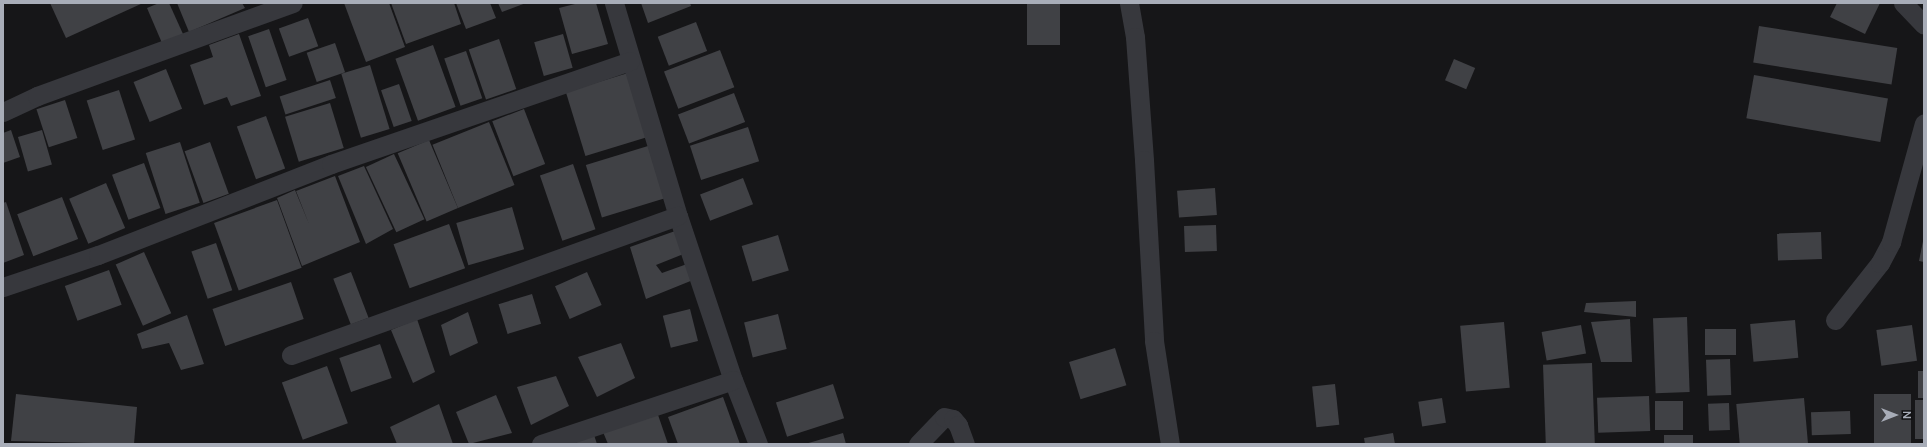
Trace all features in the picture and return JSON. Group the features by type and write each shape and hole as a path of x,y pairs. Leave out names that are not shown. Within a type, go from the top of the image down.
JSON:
{"street":[{"path":"3,112 37,96 293,3"},
{"path":"614,3 630,61 678,216 733,380 758,444"},
{"path":"1129,3 1135,37 1144,160 1154,341 1170,444"},
{"path":"1903,3 1924,25"},
{"path":"3,287 98,256 331,164 630,61"},
{"path":"1835,320 1880,263 1890,242 1924,123"},
{"path":"291,355 678,216"},
{"path":"541,444 733,380"},
{"path":"918,444 944,417 953,419 958,425 965,444"}],"building":[{"path":"50,3 143,3 66,38"},
{"path":"159,3 169,3 183,34 162,43 147,8"},
{"path":"177,3 242,3 245,8 189,32"},
{"path":"344,3 389,3 405,47 366,62"},
{"path":"391,3 454,3 461,24 406,44"},
{"path":"456,3 490,3 496,18 466,29"},
{"path":"498,3 526,3 502,12"},
{"path":"579,3 596,3 608,44 572,54 559,8"},
{"path":"641,3 690,3 691,6 648,23"},
{"path":"1027,3 1060,3 1060,45 1027,45"},
{"path":"1837,3 1880,3 1865,34 1830,17"},
{"path":"308,18 318,46 289,57 279,29"},
{"path":"696,22 707,51 669,66 658,37"},
{"path":"1759,26 1897,48 1891,84 1753,63"},
{"path":"269,29 287,80 266,87 248,36"},
{"path":"239,34 261,96 231,106 227,97 204,105 190,65 213,57 209,45"},
{"path":"563,34 573,68 544,76 534,42"},
{"path":"499,39 516,89 486,100 469,49"},
{"path":"335,43 345,72 317,82 307,53"},
{"path":"433,45 456,107 418,121 395,59"},
{"path":"720,50 734,87 678,109 664,72"},
{"path":"466,51 482,98 461,106 444,58"},
{"path":"1454,59 1475,68 1466,89 1445,80"},
{"path":"370,65 390,129 361,138 341,74"},
{"path":"166,69 182,109 150,122 134,82"},
{"path":"628,73 648,137 585,156 566,92"},
{"path":"1754,75 1888,99 1880,142 1746,118"},
{"path":"330,80 336,98 285,114 280,96"},
{"path":"399,84 412,121 394,127 381,90"},
{"path":"119,90 135,139 103,150 87,101"},
{"path":"734,93 745,122 689,143 678,115"},
{"path":"65,100 77,138 49,147 36,109"},
{"path":"330,103 344,148 299,162 285,117"},
{"path":"524,109 545,164 513,176 492,121"},
{"path":"266,116 285,169 256,179 237,127"},
{"path":"489,122 514,185 458,208 432,145"},
{"path":"748,127 759,161 701,180 690,146"},
{"path":"11,130 20,157 3,163 3,133"},
{"path":"42,130 52,165 28,171 18,137"},
{"path":"429,140 458,208 427,221 398,153"},
{"path":"180,142 200,203 166,214 146,153"},
{"path":"210,142 229,194 203,203 185,151"},
{"path":"648,146 664,199 602,218 586,165"},
{"path":"394,154 424,219 396,232 366,167"},
{"path":"144,163 160,208 128,220 112,175"},
{"path":"573,164 595,229 562,241 540,175"},
{"path":"364,166 393,229 366,244 338,176"},
{"path":"335,176 360,242 302,266 277,198 295,190 309,224 296,191"},
{"path":"743,178 753,204 710,221 700,194"},
{"path":"106,183 125,228 88,244 69,199"},
{"path":"1215,188 1217,215 1179,218 1177,191"},
{"path":"62,197 78,239 33,256 17,214"},
{"path":"277,200 302,268 239,291 214,223"},
{"path":"6,202 24,255 3,263 3,203"},
{"path":"512,207 524,249 468,265 456,223"},
{"path":"449,224 465,268 410,288 394,244"},
{"path":"1216,225 1217,251 1185,252 1184,226"},
{"path":"678,230 686,253 656,265 662,273 687,264 693,280 646,299 630,247"},
{"path":"1821,232 1822,259 1778,261 1777,234"},
{"path":"778,235 789,270 752,281 742,246"},
{"path":"1924,236 1924,262 1919,261"},
{"path":"216,243 232,290 208,299 191,251"},
{"path":"144,252 171,313 143,326 116,265"},
{"path":"109,270 122,305 77,321 65,286"},
{"path":"351,272 369,318 351,325 333,279"},
{"path":"587,272 602,305 570,319 555,286"},
{"path":"291,282 304,319 225,346 213,309"},
{"path":"532,294 541,324 508,334 499,304"},
{"path":"1636,301 1636,317 1584,312 1586,303"},
{"path":"690,309 698,341 671,348 663,316"},
{"path":"468,312 478,343 450,356 441,325"},
{"path":"778,314 787,349 753,357 744,322"},
{"path":"187,315 204,364 181,370 169,343 142,349 137,334"},
{"path":"1687,317 1690,392 1656,393 1653,318"},
{"path":"417,319 435,372 413,383 391,330"},
{"path":"1630,319 1632,362 1601,362 1591,322"},
{"path":"1795,320 1798,358 1753,362 1750,324"},
{"path":"1504,322 1510,388 1466,392 1460,326"},
{"path":"1581,325 1586,354 1547,361 1542,332"},
{"path":"1912,325 1917,361 1881,366 1876,330"},
{"path":"1705,329 1736,329 1736,355 1705,355"},
{"path":"621,343 635,378 597,397 578,357"},
{"path":"380,344 392,378 351,392 339,358"},
{"path":"1115,348 1126,385 1080,399 1069,362"},
{"path":"1730,359 1731,395 1707,396 1706,360"},
{"path":"1592,363 1595,444 1546,444 1543,365"},
{"path":"327,366 348,423 303,440 282,382"},
{"path":"1918,371 1924,371 1924,398 1918,398"},
{"path":"556,376 569,406 531,425 517,387"},
{"path":"833,384 844,418 787,437 776,403"},
{"path":"1335,384 1339,425 1316,427 1312,386"},
{"path":"16,394 137,407 134,444 11,441"},
{"path":"1874,394 1911,394 1911,444 1874,444"},
{"path":"496,395 512,433 469,444 456,412"},
{"path":"1649,396 1650,431 1598,433 1597,398"},
{"path":"723,397 740,444 678,444 668,417"},
{"path":"1442,398 1446,423 1422,426 1418,402"},
{"path":"1804,398 1808,444 1740,444 1736,404"},
{"path":"1915,400 1924,400 1924,439 1915,439"},
{"path":"1655,401 1683,401 1683,430 1655,430"},
{"path":"1729,403 1730,430 1709,431 1708,404"},
{"path":"439,404 453,444 397,444 390,427"},
{"path":"1850,411 1851,434 1812,435 1811,412"},
{"path":"657,412 668,444 608,444 603,432"},
{"path":"843,433 846,444 805,444"},
{"path":"1393,433 1395,444 1365,444 1364,438"},
{"path":"594,435 597,444 572,444"},
{"path":"1664,435 1693,435 1693,444 1664,444"}]}
